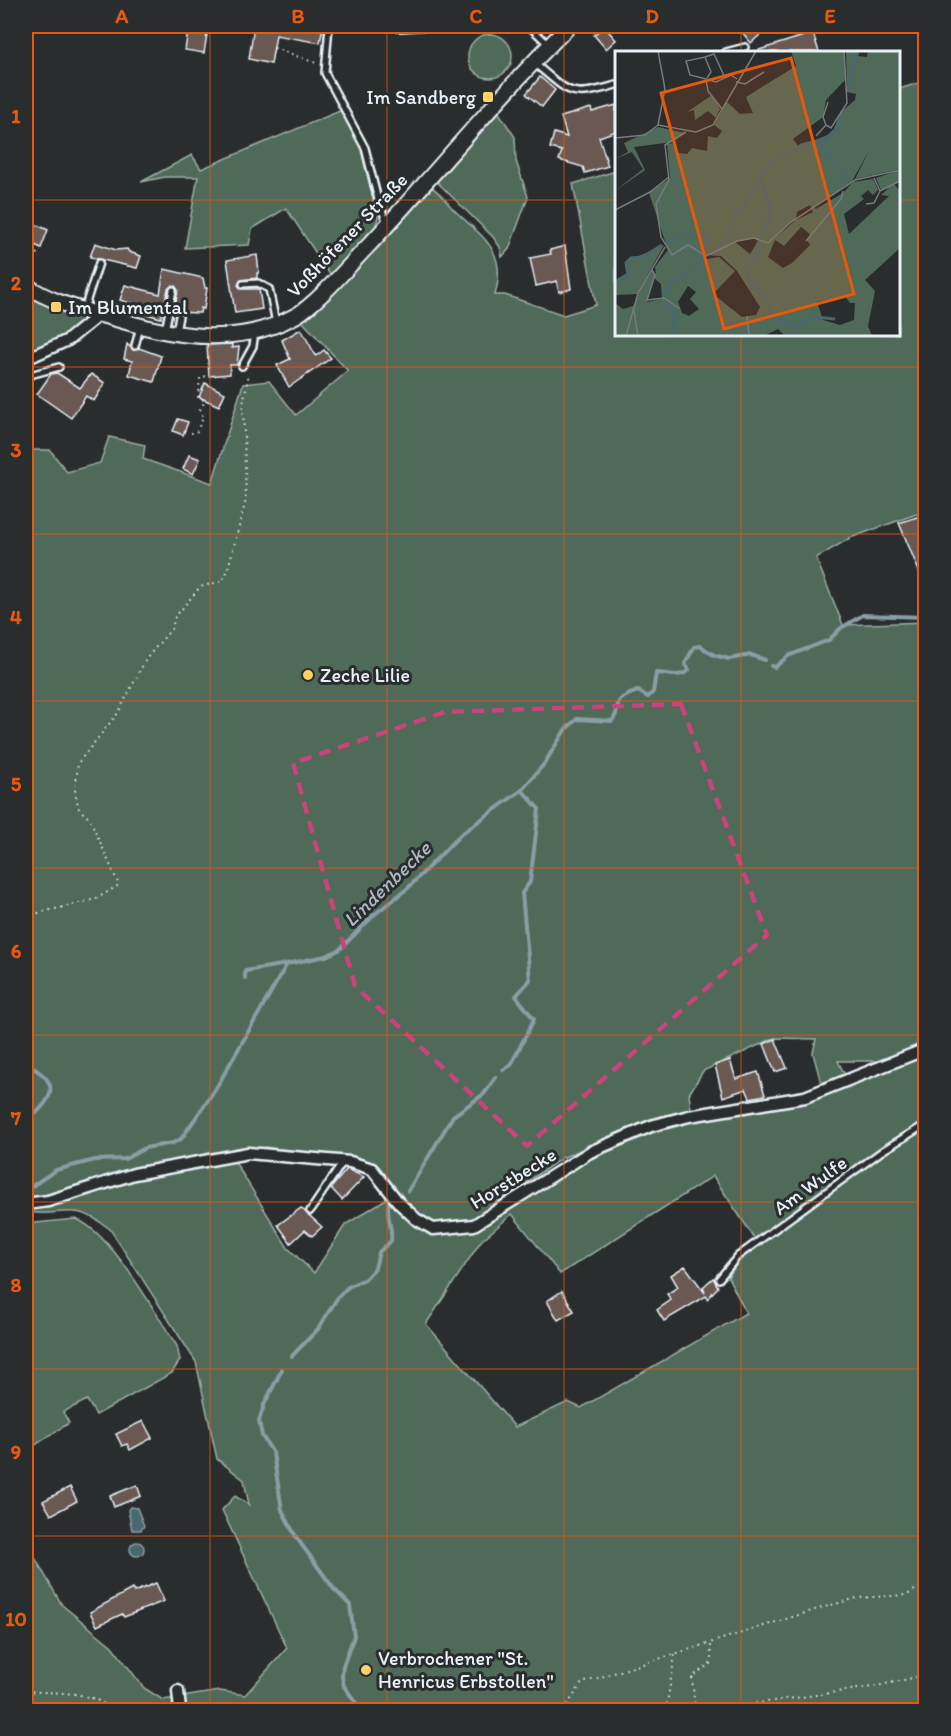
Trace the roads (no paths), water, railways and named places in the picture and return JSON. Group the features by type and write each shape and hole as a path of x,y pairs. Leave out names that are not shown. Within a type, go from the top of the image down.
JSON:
{"street":[{"name":"Voßhöfener Straße","path":"26,285 33,290 100,314 170,334 201,338 255,331 296,316 339,277 532,62 568,26"},
{"path":"26,358 69,340 100,314"},
{"name":"Horstbecke","path":"26,1204 48,1201 104,1181 134,1174 248,1153 343,1162 372,1169 399,1203 416,1219 433,1229 474,1225 590,1152 651,1126 689,1116 805,1096 926,1049"},
{"path":"178,1691 180,1710"}],"lane":[{"path":"329,26 325,73 365,147 378,200 388,224"},
{"path":"395,26 399,28 434,26"},
{"path":"529,26 549,45"},
{"path":"730,51 745,47"},
{"path":"532,62 575,94 588,94 615,85"},
{"path":"84,309 99,263"},
{"path":"243,284 258,283 268,290 276,323"},
{"path":"170,334 173,290"},
{"path":"170,334 179,316"},
{"path":"135,346 141,326"},
{"path":"242,366 253,346 255,331"},
{"path":"26,372 30,375 59,367"},
{"name":"Am Wulfe","path":"719,1279 738,1256 882,1151 926,1124"},
{"path":"310,1211 343,1162"}],"water":[{"path":"130,1507 137,1508 144,1526 141,1530 132,1530 128,1510"},
{"path":"137,1542 142,1544 144,1549 142,1554 137,1556 132,1554 130,1549 132,1544"}],"waterway":[{"name":"Lindenbecke","path":"771,666 775,667 788,656 829,640 841,628 863,615 926,617"},
{"name":"Lindenbecke","path":"26,1190 56,1170 95,1160 125,1159 145,1148 173,1143 181,1139 215,1090 287,964 326,956 339,950 375,914 408,888 461,834 522,790 544,764 565,730 577,719 612,721 619,701 623,698 638,691 648,697 653,692 656,673 677,675 689,670 685,664 694,647 700,646 714,655 729,659 751,655 765,660"},
{"path":"503,1070 511,1065 534,1019 516,996 530,980 522,893 530,882 539,809 522,790"},
{"path":"245,978 245,971 287,964"},
{"path":"26,1064 38,1071 50,1085 48,1099 26,1122"},
{"path":"408,1191 453,1116 484,1094 496,1077"},
{"path":"292,1356 318,1329 338,1297 348,1287 365,1279 375,1268 379,1252 391,1241 389,1201"},
{"path":"282,1369 264,1405 259,1421 262,1436 273,1453 282,1510 296,1537 334,1589 350,1605 354,1636 343,1666 342,1677 344,1686 361,1710"}],"place":[{"name":"Im Sandberg","path":"488,97"},
{"name":"Im Blumental","path":"56,307"},
{"name":"Zeche Lilie","path":"308,675"},
{"name":"Verbrochener \"St. Henricus Erbstollen\"","path":"366,1670"}]}
